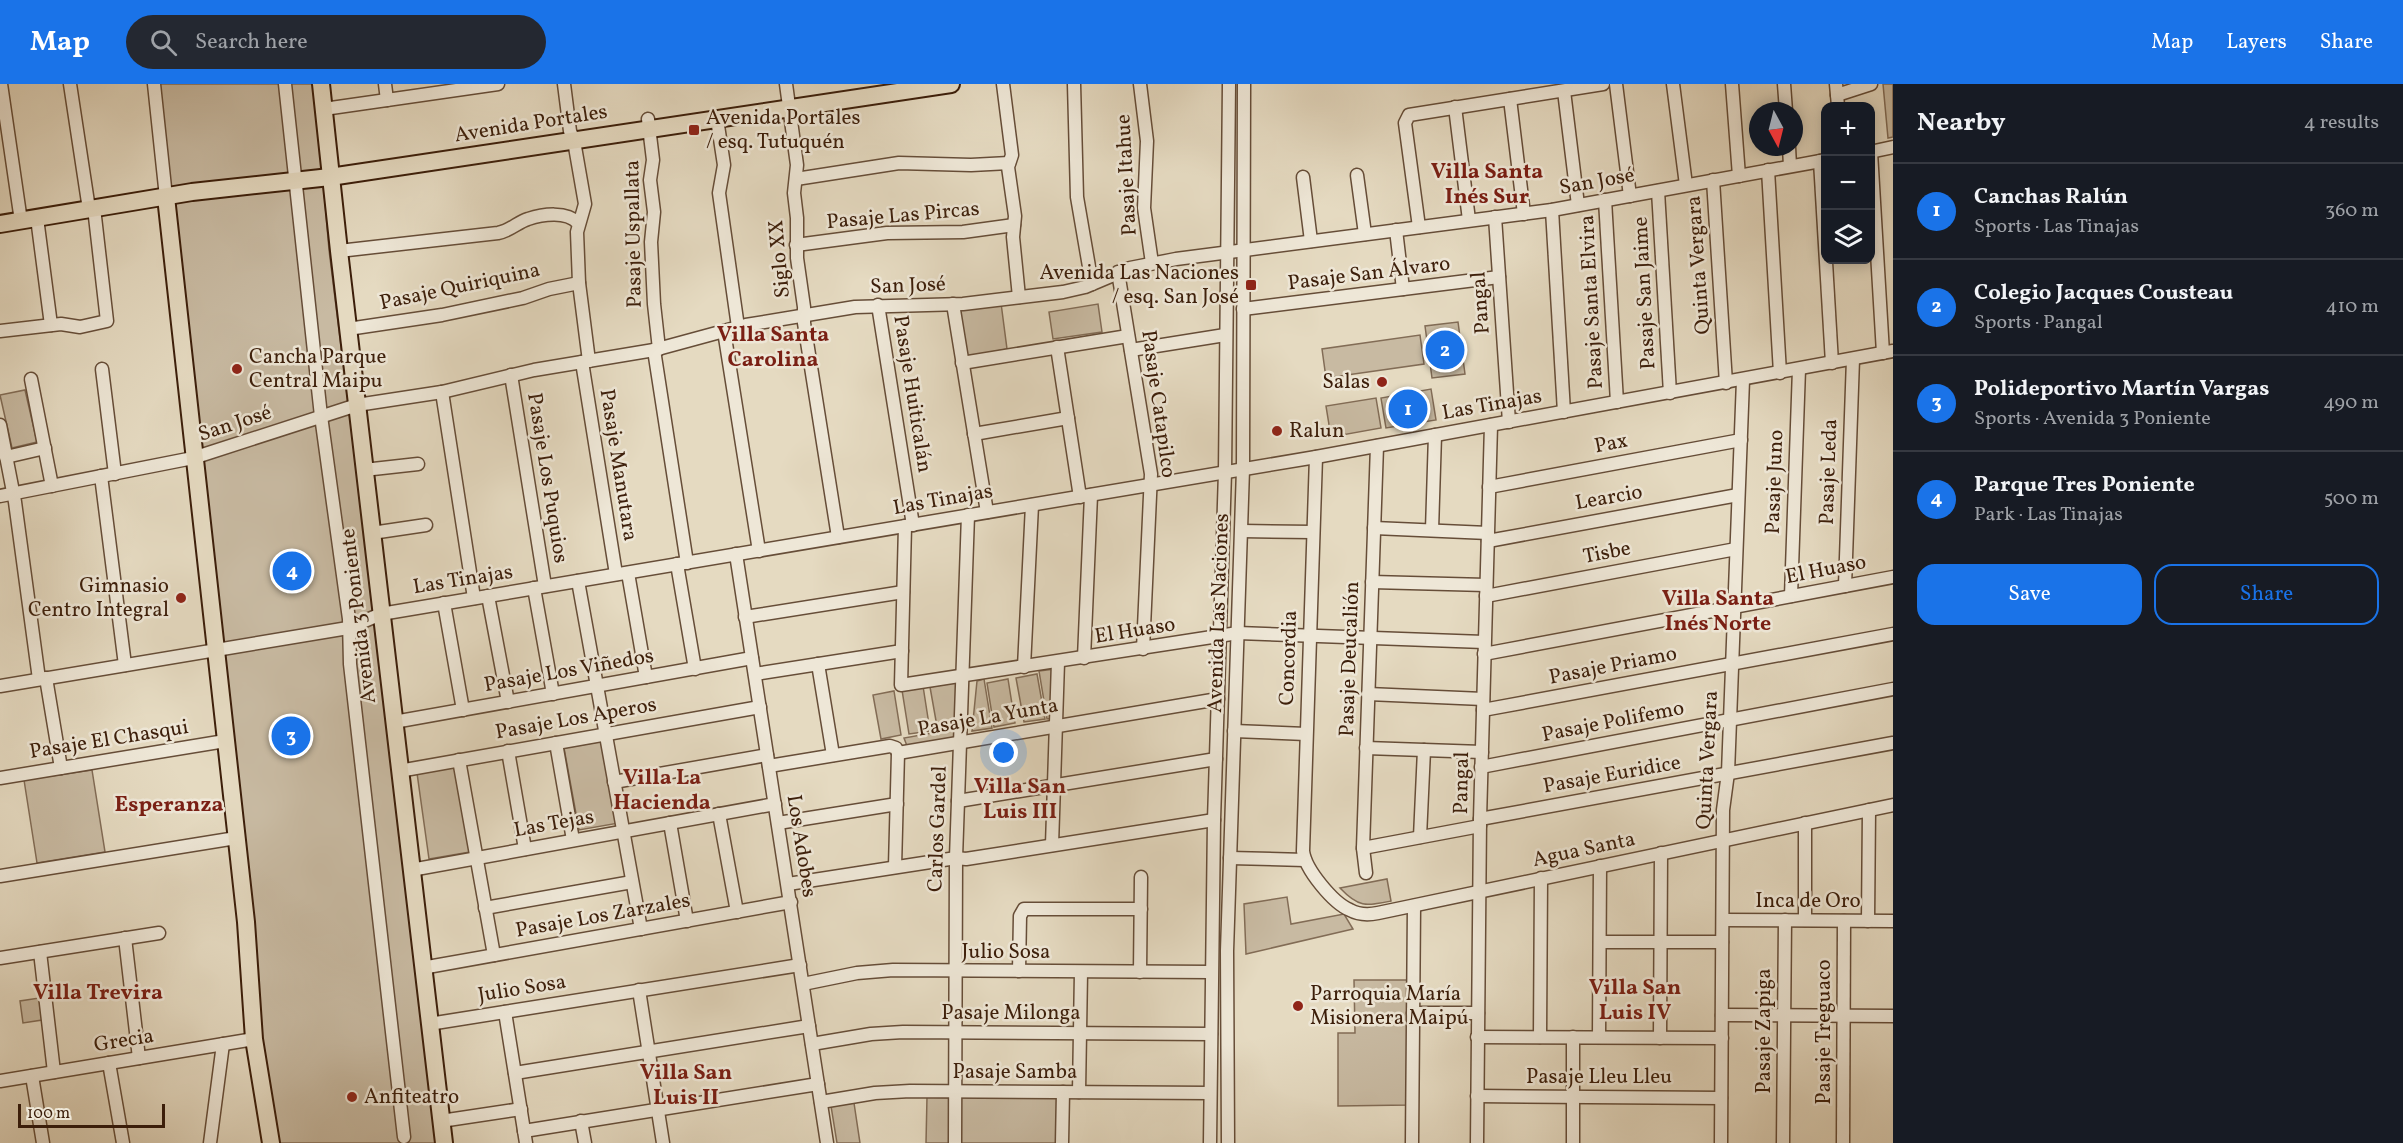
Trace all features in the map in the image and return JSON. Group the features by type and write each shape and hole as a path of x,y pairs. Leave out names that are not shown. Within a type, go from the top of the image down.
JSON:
{"main road":[{"name":"Avenida 3 Poniente","path":"321,84 364,470 444,1143"},
{"name":"Avenida Portales","path":"0,224 166,196 330,177 335,168 345,163 572,136 788,97 880,84"},
{"name":"Avenida Portales","path":"648,124 717,119 788,97 951,84"},
{"path":"166,196 193,458 250,957 254,1039 271,1143"}],"street":[{"path":"1,84 51,325"},
{"path":"0,331 65,324 80,327 107,321 70,84"},
{"path":"154,84 166,196"},
{"path":"285,84 321,416 349,619 350,664 404,1137"},
{"path":"385,84 387,100"},
{"path":"324,109 387,100 427,89 498,84"},
{"name":"Pasaje Manutara","path":"564,84 585,204 577,232 586,362 622,573 646,677"},
{"path":"1003,84 1012,155 1009,163 1015,216 1019,297"},
{"path":"1074,84 1077,197 1092,284"},
{"name":"Pasaje Itahue","path":"1140,84 1147,141 1144,208 1152,264"},
{"name":"Avenida Las Naciones","path":"1210,1143 1214,820 1225,472 1229,84"},
{"name":"Avenida Las Naciones","path":"1228,1143 1227,951 1243,469 1244,84"},
{"path":"1419,227 1407,116 1411,113 1603,84"},
{"name":"Pasaje San Jaime","path":"1616,84 1630,196"},
{"name":"Quinta Vergara","path":"1673,84 1686,185"},
{"path":"1732,84 1739,176"},
{"path":"1784,84 1785,102"},
{"path":"1837,95 1871,84"},
{"name":"Pasaje Santa Elvira","path":"1564,91 1578,205"},
{"name":"Siglo XX","path":"788,97 797,165 794,194 797,218 796,245 804,316 838,537"},
{"path":"1509,99 1524,214"},
{"path":"1455,107 1469,220"},
{"path":"717,119 724,165 719,193 738,327"},
{"name":"Pasaje Uspallata","path":"648,124 653,160 650,180 654,212 651,232 657,350 695,669"},
{"path":"1875,151 1893,147"},
{"path":"1789,156 1790,166"},
{"path":"1871,156 1888,352"},
{"name":"San José","path":"6,494 193,458 357,405 442,392 512,375 657,350 738,327 878,305 952,304 1071,291 1118,272 1226,251 1552,210 1821,160"},
{"path":"796,179 900,163 971,165 1009,163"},
{"path":"1768,170 1780,373"},
{"path":"1357,175 1365,234"},
{"path":"1303,177 1311,241"},
{"name":"Quinta Vergara","path":"1713,180 1726,383"},
{"name":"Pasaje San Jaime","path":"1658,190 1670,393"},
{"name":"Pasaje Santa Elvira","path":"1605,200 1617,402"},
{"path":"1552,210 1564,412"},
{"path":"1824,210 1832,363"},
{"path":"339,251 506,232 526,220 540,217 566,215 578,223"},
{"name":"Pangal","path":"1495,217 1509,422"},
{"name":"Pasaje Las Pircas","path":"796,245 887,233 963,232 1014,225"},
{"path":"1396,230 1403,289"},
{"name":"Pasaje Catapilco","path":"1118,272 1151,484 1143,649"},
{"name":"Pasaje San Álvaro","path":"1243,309 1499,277"},
{"name":"Pasaje Quiriquina","path":"348,329 442,315 579,284"},
{"path":"952,304 987,512"},
{"name":"Pasaje Huiticalán","path":"878,305 909,525 903,591 901,685"},
{"path":"724,331 759,550"},
{"path":"1131,350 1225,335"},
{"path":"962,363 1128,336"},
{"path":"1057,347 1068,418 1085,496 1084,658"},
{"name":"Las Tinajas","path":"0,686 348,628 381,614 1316,457 1888,352"},
{"name":"Pasaje Leda","path":"1845,586 1853,359"},
{"path":"102,369 116,474"},
{"name":"Pasaje Juno","path":"1791,596 1799,369"},
{"name":"Pasaje Los Puquios","path":"512,375 553,694"},
{"path":"31,379 52,486"},
{"name":"Quinta Vergara","path":"1721,1143 1723,810 1728,773 1743,380"},
{"path":"442,392 474,598"},
{"path":"974,434 1068,418"},
{"path":"0,425 6,457 6,494 61,768"},
{"name":"Pangal","path":"1477,1143 1481,767 1491,425"},
{"path":"1432,530 1435,435"},
{"name":"Pax","path":"1489,487 1740,440"},
{"name":"Pasaje Deucalión","path":"1366,873 1363,848 1377,446"},
{"path":"6,457 45,448"},
{"name":"Concordia","path":"1305,860 1302,846 1316,457"},
{"path":"364,470 418,464"},
{"path":"100,476 125,665"},
{"name":"Learcio","path":"1374,528 1432,530 1488,537 1738,495"},
{"path":"1024,667 1032,505"},
{"name":"Carlos Gardel","path":"955,1143 956,858 968,515"},
{"path":"372,533 426,525"},
{"path":"1242,531 1313,532"},
{"name":"Tisbe","path":"1372,582 1486,591 1736,549"},
{"name":"Los Adobes","path":"736,554 791,902 826,1143"},
{"name":"El Huaso","path":"901,685 1238,633 1370,638 1484,648 1734,607 1893,577"},
{"path":"578,581 640,929"},
{"path":"746,617 903,591"},
{"path":"488,596 508,702"},
{"path":"444,603 463,710"},
{"name":"Pasaje Priamo","path":"1368,694 1483,705 1732,664 1893,634"},
{"path":"754,674 902,651"},
{"name":"Pasaje Los Viñedos","path":"394,722 752,658"},
{"path":"1052,845 1058,662"},
{"path":"818,664 833,756"},
{"name":"Pasaje Polifemo","path":"1481,767 1893,689"},
{"name":"Pasaje La Yunta","path":"614,782 768,761 833,756 890,746 896,748 898,753 1218,699"},
{"name":"Pasaje Los Aperos","path":"399,771 760,707"},
{"path":"1234,731 1306,734"},
{"name":"Pasaje El Chasqui","path":"0,778 225,741"},
{"path":"556,743 573,840"},
{"name":"Pasaje Euridice","path":"1363,848 1480,822 1728,773 1893,744"},
{"path":"1366,748 1482,752"},
{"path":"1420,837 1424,750"},
{"path":"508,751 525,849"},
{"path":"895,867 898,753"},
{"path":"958,801 1216,759"},
{"path":"459,760 494,955"},
{"name":"Las Tejas","path":"411,870 775,804"},
{"path":"778,823 897,804"},
{"name":"Agua Santa","path":"1305,860 1335,900 1349,910 1372,914 1893,805"},
{"path":"1868,921 1869,810"},
{"path":"719,814 736,912"},
{"path":"788,884 1214,820"},
{"path":"670,823 687,921"},
{"path":"1805,823 1805,920"},
{"path":"0,876 236,837"},
{"path":"1660,1038 1661,853"},
{"path":"1230,858 1305,860"},
{"path":"1599,1037 1600,866"},
{"path":"1140,972 1141,877"},
{"path":"1540,1037 1541,878"},
{"path":"485,908 632,882"},
{"name":"Pasaje Los Zarzales","path":"422,968 791,902"},
{"path":"1412,1143 1414,906"},
{"path":"1019,971 1021,911 1026,909 1141,909"},
{"name":"Inca de Oro","path":"1723,920 1893,921"},
{"name":"Pasaje Zapiga","path":"1783,1143 1785,920"},
{"name":"Pasaje Treguaco","path":"1842,1143 1844,921"},
{"path":"0,958 159,933"},
{"path":"125,938 139,1058"},
{"path":"1600,942 1722,942"},
{"path":"40,952 54,1072"},
{"name":"Julio Sosa","path":"429,1023 800,965"},
{"name":"Julio Sosa","path":"803,984 880,970 1211,972"},
{"path":"1079,1092 1081,972"},
{"path":"639,990 663,1143"},
{"path":"505,1012 525,1137 581,1121 818,1084"},
{"path":"1413,1013 1478,1013"},
{"path":"1722,1015 1893,1016"},
{"path":"515,1073 809,1026"},
{"name":"Pasaje Milonga","path":"812,1044 886,1033 1210,1034"},
{"path":"1478,1037 1722,1038"},
{"path":"1573,1037 1573,1143"},
{"name":"Grecia","path":"0,1081 254,1039"},
{"path":"210,1143 223,1044"},
{"path":"109,1063 123,1143"},
{"path":"32,1076 43,1143"},
{"name":"Pasaje Samba","path":"821,1102 893,1092 1210,1093"},
{"path":"1062,1143 1063,1092"},
{"name":"Pasaje Lleu Lleu","path":"1477,1096 1721,1098"},
{"path":"441,1121 520,1109"},
{"path":"581,1121 585,1143"}],"shaded area":[{"path":"158,84 315,84 329,250 440,1143 277,1143 261,1039"},
{"path":"1883,84 1893,84 1893,137 1888,138"},
{"path":"1001,303 1007,349 965,357 957,308"},
{"path":"1098,304 1102,332 1053,339 1049,312"},
{"path":"1458,322 1465,374 1432,378 1425,326"},
{"path":"1420,335 1424,364 1326,378 1322,349"},
{"path":"1431,389 1436,420 1386,428 1381,398"},
{"path":"25,390 37,442 12,448 0,395"},
{"path":"1376,398 1381,428 1331,437 1326,406"},
{"path":"1055,669 1053,718 1047,719 1039,671"},
{"path":"1037,674 1045,719 1024,722 1016,678"},
{"path":"984,679 992,728 972,731 977,681"},
{"path":"1008,679 1015,723 994,727 987,683"},
{"path":"959,682 956,738 907,746 904,738 938,732 930,687"},
{"path":"923,686 930,731 909,734 902,690"},
{"path":"894,691 901,735 881,739 873,695"},
{"path":"604,741 619,823 579,830 564,748"},
{"path":"456,766 470,852 429,859 417,773"},
{"path":"92,770 105,852 37,863 24,780"},
{"path":"1387,879 1391,901 1382,903 1363,904 1352,899 1340,888"},
{"path":"1287,897 1291,924 1344,914 1353,929 1246,954 1244,904"},
{"path":"1354,980 1409,980 1409,1105 1338,1106 1338,1033 1355,1033"},
{"path":"39,998 42,1020 23,1023 20,1001"},
{"path":"960,1094 1059,1095 1059,1143 960,1143"},
{"path":"927,1097 951,1098 950,1143 926,1143"},
{"path":"854,1103 860,1143 837,1143 831,1106"}],"place":[{"name":"Avenida Portales / esq. Tutuquén","path":"694,130"},
{"name":"Avenida Las Naciones / esq. San José","path":"1251,285"},
{"name":"Colegio Jacques Cousteau","path":"1445,350"},
{"name":"Cancha Parque Central Maipu","path":"237,369"},
{"name":"Salas","path":"1382,382"},
{"name":"Canchas Ralún","path":"1408,409"},
{"name":"Ralun","path":"1277,431"},
{"name":"Parque Tres Poniente","path":"292,571"},
{"name":"Gimnasio Centro Integral","path":"181,598"},
{"name":"Polideportivo Martín Vargas","path":"291,736"},
{"name":"Parroquia María Misionera Maipú","path":"1298,1006"},
{"name":"Anfiteatro","path":"352,1097"}],"district":[{"name":"Villa Santa Inés Sur","path":"1487,184"},
{"name":"Villa Santa Carolina","path":"773,348"},
{"name":"Villa Santa Inés Norte","path":"1718,612"},
{"name":"Villa La Hacienda","path":"662,790"},
{"name":"Villa San Luis III","path":"1020,800"},
{"name":"Esperanza","path":"169,805"},
{"name":"Villa Trevira","path":"98,993"},
{"name":"Villa San Luis IV","path":"1635,1000"},
{"name":"Villa San Luis II","path":"686,1086"}]}
